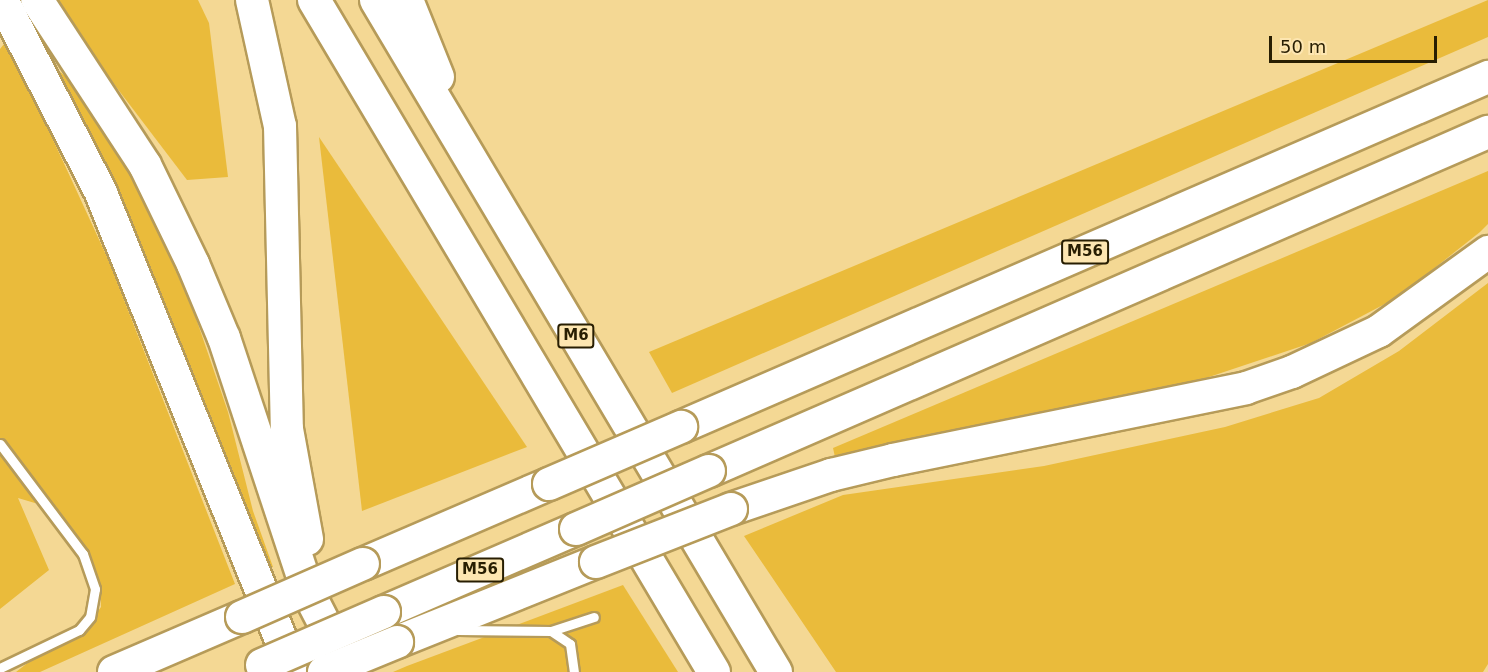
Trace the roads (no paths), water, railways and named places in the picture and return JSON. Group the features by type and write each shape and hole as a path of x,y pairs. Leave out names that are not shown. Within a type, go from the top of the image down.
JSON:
{"highway":[{"path":"37,0 145,165 194,264 224,338 308,592 350,672"},
{"path":"252,0 275,93 283,157 285,378 292,468 304,529 334,622 355,672"},
{"path":"315,0 706,664"},
{"name":"M6","path":"376,0 776,672"},
{"path":"407,0 465,150"},
{"path":"3,10 101,194 294,672"},
{"name":"M56","path":"114,672 1488,77"},
{"name":"M56","path":"254,669 1488,132"},
{"path":"324,672 731,509 831,475 893,460 1188,402 1264,382 1379,331 1488,252"}],"lane":[{"path":"0,444 82,554 95,589 90,617 79,630 0,668"},
{"path":"411,637 551,631 594,617"},
{"path":"551,631 570,644 574,672"}]}
